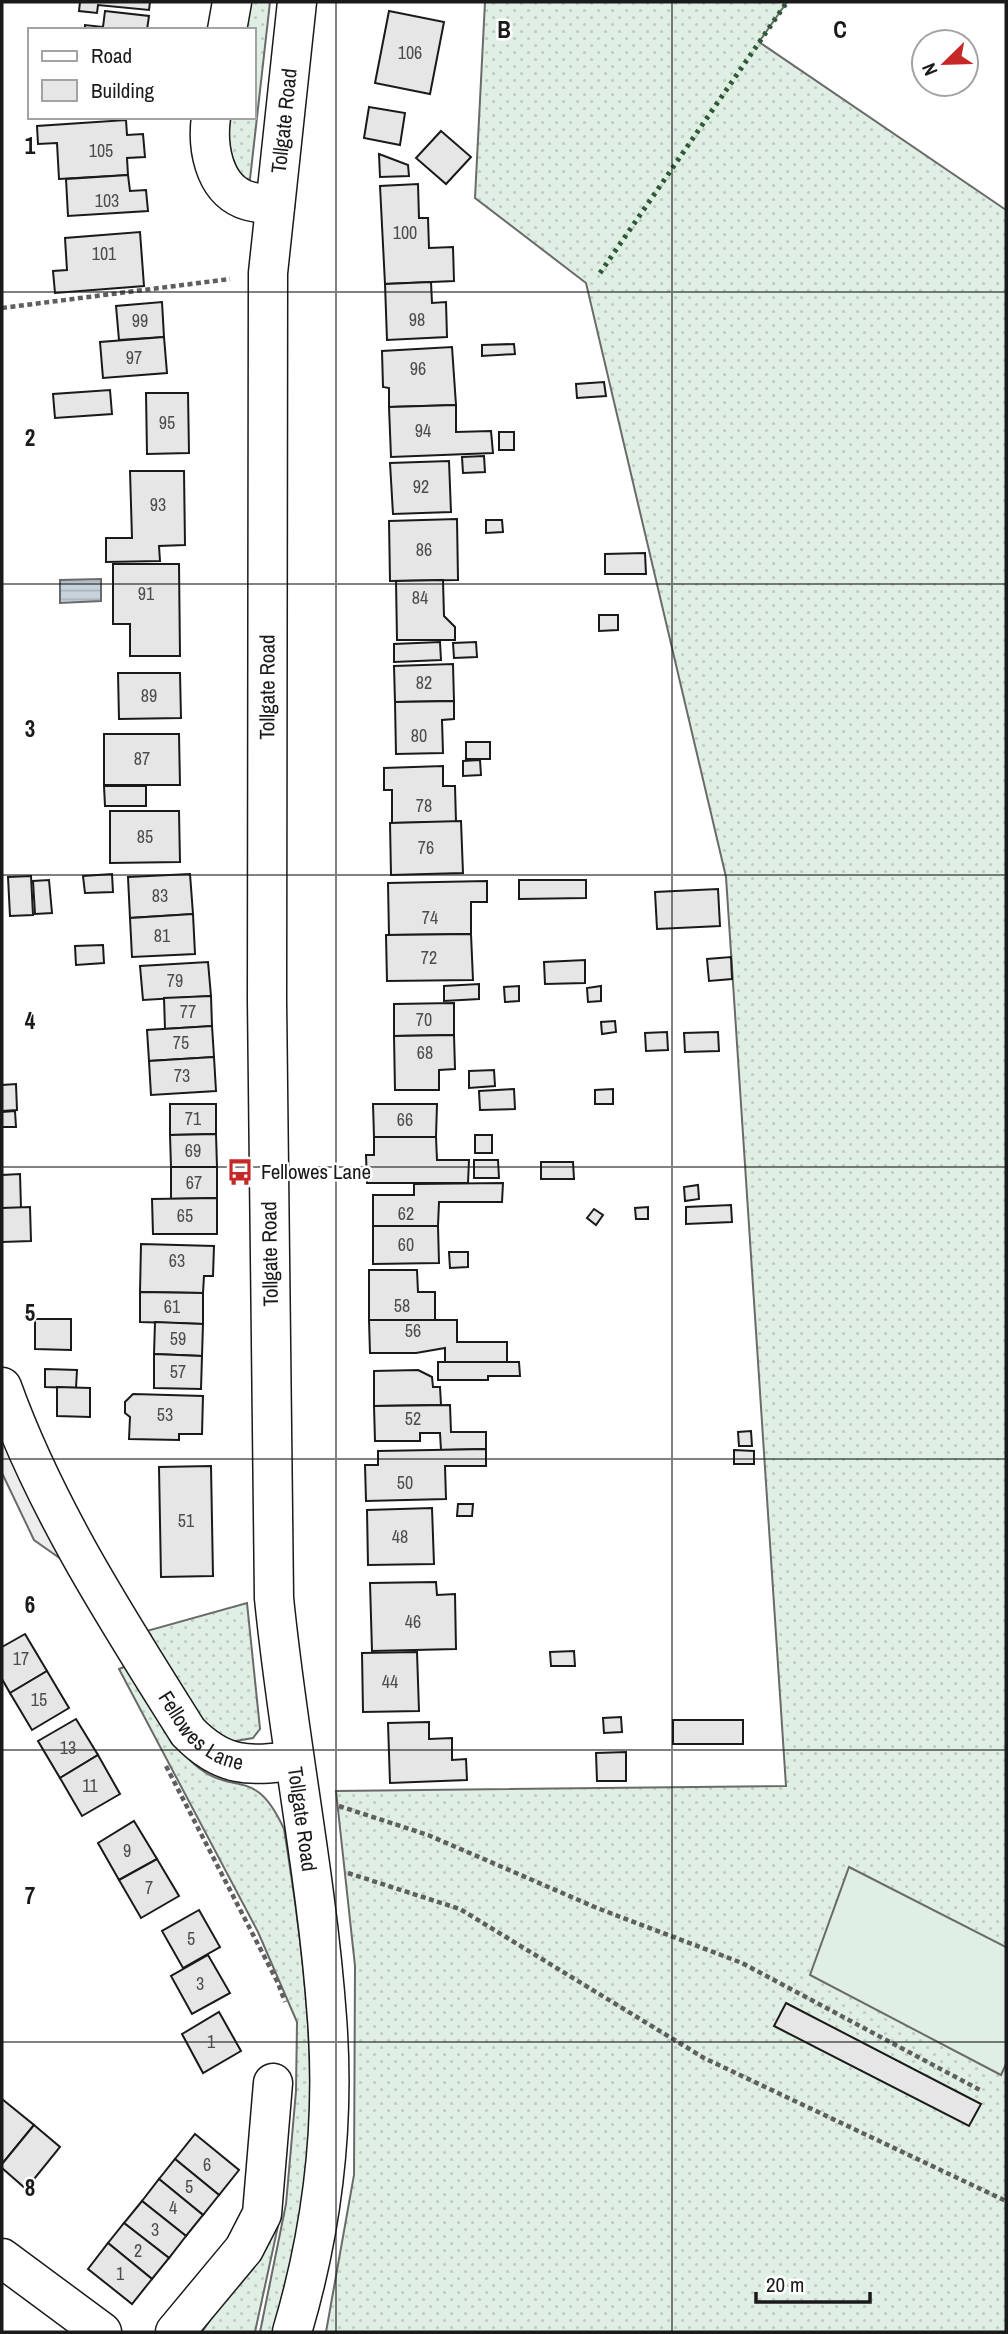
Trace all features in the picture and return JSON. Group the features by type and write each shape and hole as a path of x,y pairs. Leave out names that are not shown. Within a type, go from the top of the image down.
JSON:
{"street":[{"path":"227,28 232,2"},
{"name":"Tollgate Road","path":"292,2332 313,2244 328,2130 327,2019 274,1598 267,1000 268,273 297,2"},
{"path":"211,119 212,158 225,187 243,200 275,205"},
{"name":"Fellowes Lane","path":"2,1387 16,1428 71,1538 188,1732 204,1749 227,1761 252,1765 294,1761"},
{"path":"175,2332 244,2249 262,2214 273,2083"},
{"path":"2,2258 102,2332"}],"path":[{"path":"2,308 232,279"},
{"path":"162,1760 267,1960 287,2009"},
{"path":"300,1803 333,1804 428,1835 597,1908 742,1963 979,2090"},
{"path":"307,1860 460,1909 704,2058 1006,2201"}],"green space":[{"path":"247,2 270,2 249,188 234,163 229,138 230,119 256,119 256,28 243,28"},
{"path":"485,2 787,2 759,42 1006,210 1006,2332 326,2332 354,2175 355,1966 336,1791 786,1786 726,877 586,283 475,198"},
{"path":"247,1603 260,1729 253,1738 230,1742 204,1725 143,1632"},
{"path":"126,1666 186,1756 208,1774 253,1789 263,1796 284,1829 303,1969 310,2062 310,2108 303,2202 273,2332 260,2332 286,2204 296,2091 297,2022 258,1932 119,1669"},
{"path":"849,1867 1006,1947 1006,2064 1001,2075 810,1975"},
{"path":"276,2223 278,2226 255,2332 202,2332"}],"shaded area":[{"path":"101,579 101,601 60,603 60,580"},
{"path":"2,1437 61,1559 34,1540 2,1473"}],"building":[{"path":"80,2 150,2 149,10 98,5 97,13 79,11"},
{"path":"105,11 149,16 147,28 85,28 85,25 103,27"},
{"path":"389,11 444,22 430,94 375,83"},
{"path":"369,107 405,113 400,145 364,138"},
{"path":"126,120 127,135 143,134 145,157 127,158 128,175 59,179 57,143 38,144 37,126"},
{"path":"441,131 471,157 446,184 416,158"},
{"path":"379,154 408,165 409,176 380,177"},
{"path":"128,175 130,191 146,190 148,211 68,216 66,179"},
{"path":"418,184 419,218 428,218 429,248 453,247 454,281 385,284 380,186"},
{"path":"140,232 144,286 55,293 53,271 67,270 65,238"},
{"path":"431,282 432,303 446,302 447,337 387,340 385,284"},
{"path":"162,302 164,337 119,340 116,306"},
{"path":"164,337 167,373 103,378 100,342"},
{"path":"514,344 515,354 482,356 482,345"},
{"path":"452,347 456,405 389,407 389,388 383,387 382,351"},
{"path":"604,382 606,396 577,398 576,384"},
{"path":"110,390 112,414 55,418 53,394"},
{"path":"146,393 188,393 189,453 147,454"},
{"path":"456,405 456,432 491,431 493,453 391,457 389,407"},
{"path":"499,432 514,432 514,450 499,450"},
{"path":"484,456 485,472 463,473 462,457"},
{"path":"449,461 451,512 393,514 390,463"},
{"path":"130,471 184,471 185,545 159,546 160,561 106,562 106,538 132,538"},
{"path":"457,519 458,580 390,581 389,521"},
{"path":"486,520 502,520 503,532 486,533"},
{"path":"645,553 646,574 605,574 605,554"},
{"path":"113,564 179,564 180,656 130,656 130,624 113,624"},
{"path":"443,580 444,616 455,627 455,640 397,640 396,581"},
{"path":"599,615 618,615 618,630 599,631"},
{"path":"440,642 441,660 394,662 394,644"},
{"path":"476,642 477,657 454,658 453,643"},
{"path":"453,664 454,701 395,702 394,666"},
{"path":"118,673 180,673 181,718 119,719"},
{"path":"454,701 454,719 442,720 443,753 396,754 395,702"},
{"path":"104,734 179,734 180,785 104,785"},
{"path":"466,742 490,742 490,759 466,759"},
{"path":"480,760 481,775 463,776 463,761"},
{"path":"443,766 443,786 455,786 456,822 392,823 392,790 384,790 384,768"},
{"path":"104,786 146,786 146,806 105,806"},
{"path":"110,811 179,811 180,862 110,863"},
{"path":"461,821 463,873 391,875 390,823"},
{"path":"112,874 113,892 85,893 83,876"},
{"path":"190,874 193,914 130,918 128,877"},
{"path":"31,876 33,915 10,916 8,877"},
{"path":"49,880 52,913 35,914 33,881"},
{"path":"519,880 586,880 586,898 519,899"},
{"path":"487,881 487,902 471,902 471,934 389,935 388,883"},
{"path":"718,889 720,926 657,929 655,892"},
{"path":"193,914 195,954 132,957 130,918"},
{"path":"471,934 473,980 387,981 386,935"},
{"path":"103,945 104,963 76,965 75,946"},
{"path":"731,957 732,979 709,981 707,959"},
{"path":"585,960 585,983 545,984 544,962"},
{"path":"208,962 211,996 143,1000 140,966"},
{"path":"479,984 479,999 444,1001 444,986"},
{"path":"519,986 519,1001 505,1002 504,987"},
{"path":"601,986 601,1001 588,1002 587,988"},
{"path":"211,996 212,1026 165,1029 164,998"},
{"path":"454,1003 454,1035 394,1036 394,1004"},
{"path":"615,1021 616,1032 602,1034 601,1022"},
{"path":"212,1026 214,1057 149,1061 147,1030"},
{"path":"667,1032 668,1050 646,1051 645,1033"},
{"path":"718,1032 719,1051 685,1052 684,1033"},
{"path":"454,1035 455,1069 439,1070 439,1090 395,1090 394,1036"},
{"path":"214,1057 216,1091 151,1095 149,1061"},
{"path":"494,1070 495,1086 469,1088 469,1071"},
{"path":"16,1084 17,1110 2,1111 2,1085"},
{"path":"514,1089 515,1109 480,1110 479,1091"},
{"path":"613,1089 613,1104 595,1104 595,1090"},
{"path":"170,1104 216,1104 216,1134 170,1135"},
{"path":"373,1104 437,1104 436,1137 374,1137"},
{"path":"15,1111 16,1127 2,1127 2,1112"},
{"path":"216,1134 217,1167 171,1167 170,1135"},
{"path":"475,1135 492,1135 492,1153 475,1153"},
{"path":"374,1137 436,1137 437,1160 469,1160 468,1183 367,1183 366,1155 374,1155"},
{"path":"474,1160 498,1160 499,1178 474,1178"},
{"path":"541,1162 573,1162 574,1179 541,1179"},
{"path":"171,1167 217,1167 217,1198 171,1199"},
{"path":"20,1174 21,1208 2,1208 2,1175"},
{"path":"503,1183 502,1202 439,1202 438,1226 373,1226 373,1195 414,1195 414,1184"},
{"path":"698,1185 699,1199 685,1201 684,1187"},
{"path":"217,1198 217,1234 153,1234 152,1199"},
{"path":"731,1205 732,1222 686,1224 686,1207"},
{"path":"30,1207 31,1241 2,1242 2,1208"},
{"path":"648,1207 648,1219 636,1219 635,1208"},
{"path":"594,1209 603,1215 596,1225 587,1218"},
{"path":"373,1226 438,1226 439,1263 373,1264"},
{"path":"141,1244 214,1246 213,1276 204,1276 203,1293 140,1292"},
{"path":"449,1252 468,1252 468,1267 450,1268"},
{"path":"369,1270 417,1270 418,1292 435,1292 435,1320 369,1320"},
{"path":"140,1292 203,1293 203,1324 140,1322"},
{"path":"35,1319 71,1319 71,1350 35,1349"},
{"path":"369,1320 457,1320 457,1342 507,1342 507,1362 445,1362 445,1348 416,1353 370,1353"},
{"path":"155,1322 203,1324 202,1356 154,1354"},
{"path":"154,1354 202,1356 201,1389 154,1388"},
{"path":"438,1362 519,1362 520,1376 488,1376 488,1380 438,1380"},
{"path":"45,1369 77,1370 76,1388 45,1387"},
{"path":"418,1370 432,1377 433,1387 440,1387 441,1405 374,1406 374,1371"},
{"path":"57,1387 90,1388 90,1417 57,1416"},
{"path":"133,1394 203,1396 202,1434 179,1434 179,1440 129,1439 130,1417 125,1413 125,1402"},
{"path":"450,1405 451,1432 486,1432 486,1449 441,1450 440,1433 420,1433 420,1441 375,1441 374,1406"},
{"path":"751,1431 752,1446 739,1446 738,1432"},
{"path":"486,1449 486,1466 445,1466 446,1499 366,1501 365,1465 378,1465 378,1451"},
{"path":"734,1450 754,1451 754,1464 734,1464"},
{"path":"211,1466 213,1576 161,1577 159,1467"},
{"path":"458,1504 473,1504 472,1516 457,1516"},
{"path":"432,1508 434,1564 368,1565 367,1510"},
{"path":"436,1582 437,1595 455,1594 456,1649 372,1651 370,1583"},
{"path":"25,1634 47,1671 10,1693 2,1679 2,1647"},
{"path":"574,1651 575,1666 551,1666 550,1652"},
{"path":"417,1652 419,1711 363,1712 362,1653"},
{"path":"47,1671 69,1708 32,1730 10,1693"},
{"path":"621,1717 622,1732 604,1733 603,1718"},
{"path":"76,1719 98,1755 60,1778 38,1741"},
{"path":"673,1720 743,1720 743,1744 673,1744"},
{"path":"429,1722 429,1739 452,1738 452,1760 466,1759 467,1780 390,1783 388,1723"},
{"path":"626,1752 626,1781 597,1781 596,1753"},
{"path":"98,1755 120,1794 82,1816 60,1778"},
{"path":"134,1821 157,1859 119,1880 98,1843"},
{"path":"157,1859 179,1896 141,1918 119,1880"},
{"path":"199,1910 220,1947 183,1968 162,1931"},
{"path":"208,1955 230,1993 192,2014 171,1976"},
{"path":"786,2003 981,2104 969,2126 774,2026"},
{"path":"219,2012 241,2051 203,2073 182,2034"},
{"path":"2,2099 34,2125 2,2164"},
{"path":"34,2125 60,2147 26,2189 2,2168 2,2164"},
{"path":"195,2134 239,2170 219,2195 175,2159"},
{"path":"175,2159 219,2195 203,2215 159,2179"},
{"path":"159,2179 203,2215 186,2236 142,2201"},
{"path":"142,2201 186,2236 169,2258 124,2223"},
{"path":"124,2223 169,2258 152,2279 108,2243"},
{"path":"108,2243 152,2279 132,2304 88,2269"}],"hedge":[{"path":"600,273 787,2"}],"place":[{"name":"Fellowes Lane","path":"240,1172"}]}
